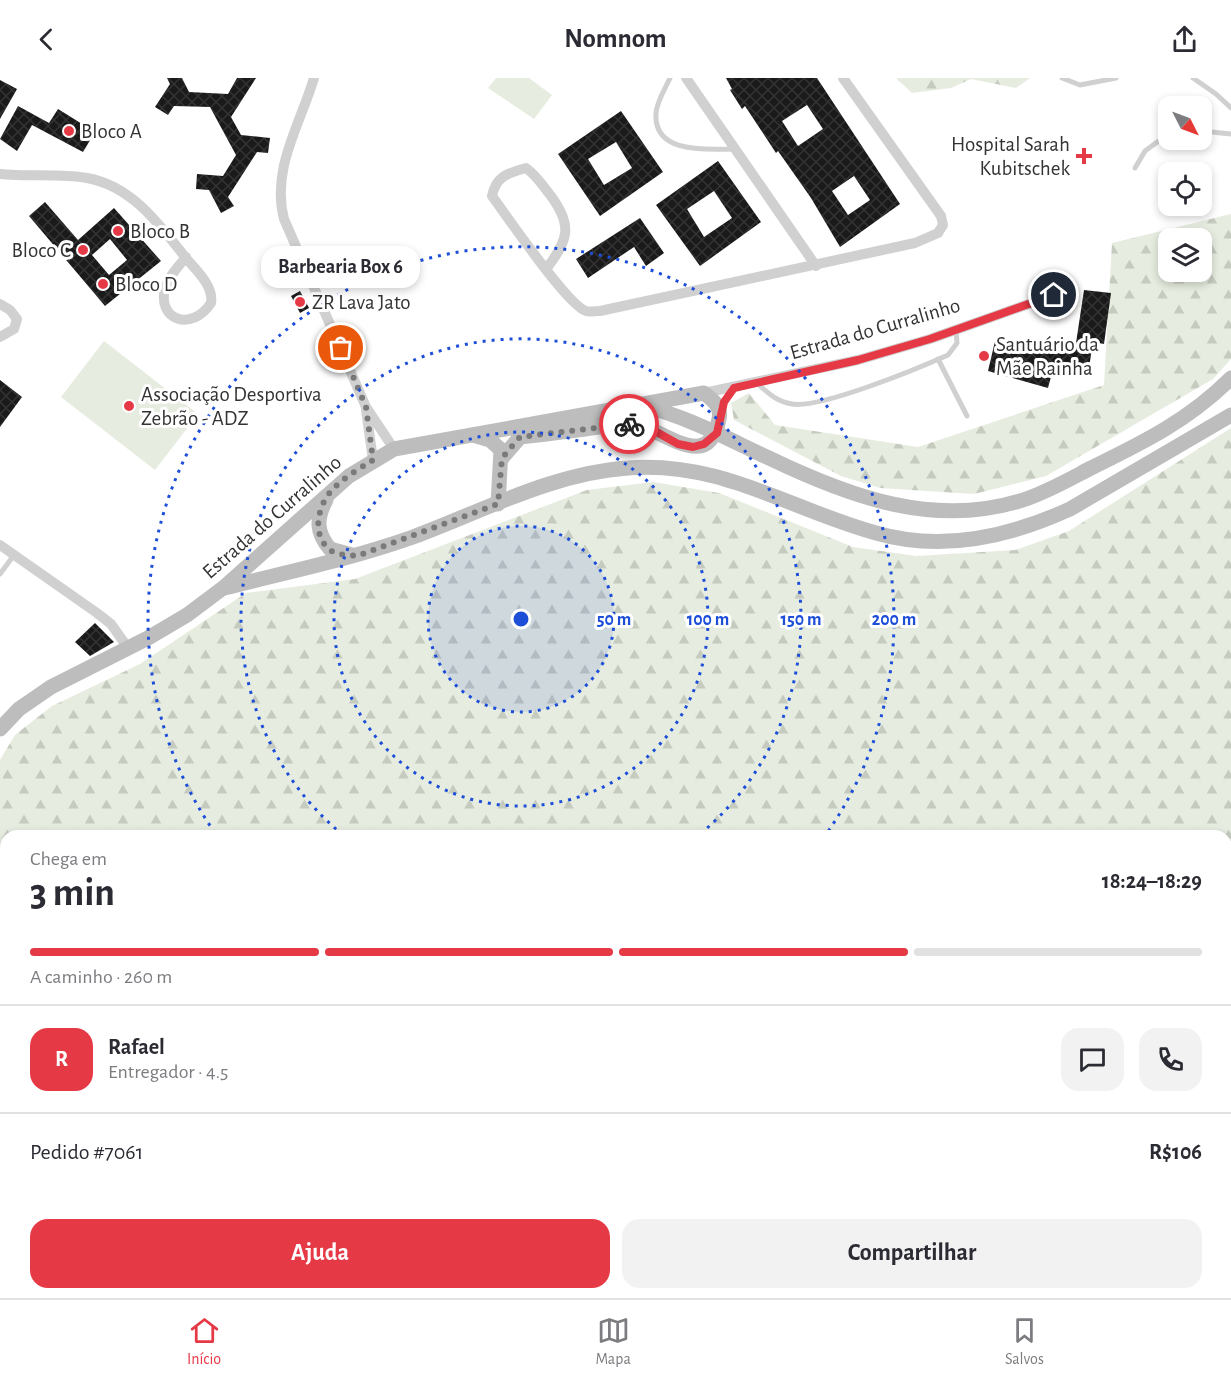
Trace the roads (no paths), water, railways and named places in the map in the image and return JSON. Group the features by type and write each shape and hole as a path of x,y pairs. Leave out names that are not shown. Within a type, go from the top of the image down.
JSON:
{"street":[{"path":"314,78 286,158 279,187 280,202 284,219 366,407 394,449"},
{"path":"686,78 816,266"},
{"path":"547,268 561,247 566,222 561,210 536,175 526,168 504,174 494,185 492,196 547,268 577,305 586,311 600,311 816,266 938,233 943,225 941,216 843,78"},
{"path":"0,174 63,176 108,184 138,202 186,257 212,295 206,311 190,321 181,321 166,307 163,297 171,276 186,257"},
{"name":"Estrada do Curralinho","path":"0,729 34,698 177,621 223,588 330,492 373,460 394,449 734,388 858,360 956,330 1054,295"},
{"path":"0,304 10,310 17,319 14,329 0,337"},
{"path":"638,405 665,412 717,433 800,473 876,502 926,511 977,509 1002,506 1049,490 1154,437 1183,420 1231,378"},
{"path":"502,458 520,437 630,423 653,430 678,444 693,447 704,444 717,433 720,413 734,388"},
{"path":"704,393 716,403 720,413"},
{"path":"223,588 357,556 548,485 597,472 628,468 672,467 729,479 877,534 921,540 970,540 1016,530 1070,509 1122,481 1224,418 1231,406"},
{"path":"366,407 373,460"},
{"path":"468,434 496,443 502,458 498,504"},
{"path":"330,492 319,515 319,532 330,549 357,556"},
{"path":"0,545 111,624 128,648"}],"lane":[{"path":"670,78 656,113 661,131 669,141 692,149 735,149"},
{"path":"1062,78 1080,85 1116,78"},
{"path":"1193,78 1231,108"},
{"path":"1212,132 1231,134"},
{"path":"1135,168 1145,151 1158,141"},
{"path":"757,383 781,402 807,405 837,397 938,359 953,350 957,343 956,330"},
{"path":"938,359 967,416"},
{"path":"0,574 14,555"}],"place":[{"name":"Bloco A","path":"69,131"},
{"name":"Hospital Sarah Kubitschek","path":"1084,156"},
{"name":"Bloco B","path":"118,231"},
{"name":"Bloco C","path":"83,250"},
{"name":"Bloco D","path":"103,284"},
{"name":"ZR Lava Jato","path":"300,302"},
{"name":"Barbearia Box 6","path":"341,348"},
{"name":"Santuário da Mãe Rainha","path":"984,356"},
{"name":"Associação Desportiva Zebrão - ADZ","path":"129,406"}]}
